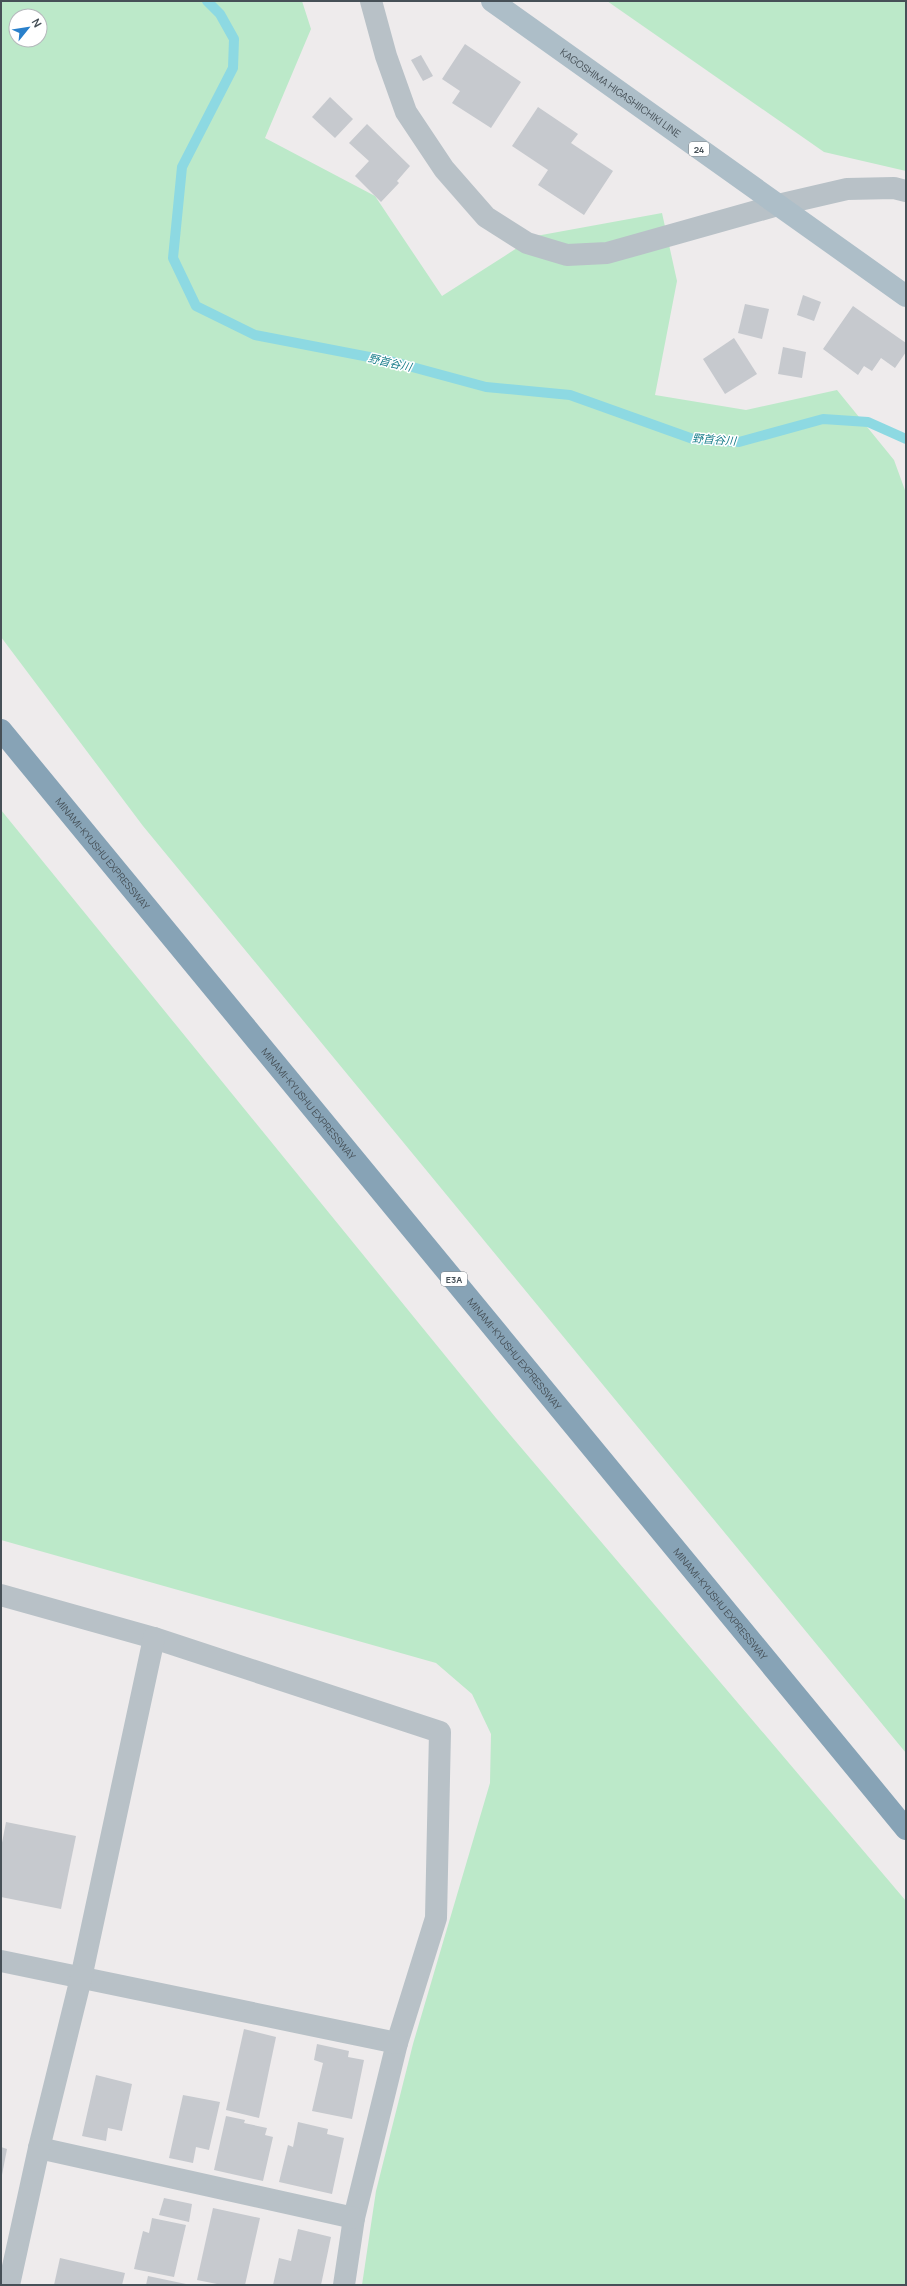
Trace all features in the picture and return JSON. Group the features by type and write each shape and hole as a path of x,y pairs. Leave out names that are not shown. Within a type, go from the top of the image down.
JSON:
{"highway":[{"name":"MINAMI-KYUSHU EXPRESSWAY","path":"1,730 906,1829"}],"main road":[{"name":"KAGOSHIMA HIGASHIICHIKI LINE","path":"492,1 906,296"}],"street":[{"path":"371,1 386,56 406,112 444,169 486,217 527,243 567,255 607,252 778,205 847,189 894,188 906,190"},
{"path":"1,1595 154,1638 440,1732 436,1918 397,2043 354,2218 344,2285"},
{"path":"9,2285 39,2148 81,1978 154,1638"},
{"path":"1,1961 397,2043"},
{"path":"39,2148 354,2218"}],"green space":[{"path":"1,1 302,1 311,29 265,138 375,196 442,296 536,236 662,213 677,281 655,395 746,410 837,390 894,460 906,493 906,1753 143,826 1,637"},
{"path":"607,1 906,1 906,171 824,152"},
{"path":"1,810 496,1418 906,1901 906,2285 362,2285 376,2191 413,2044 490,1783 491,1734 472,1694 436,1663 1,1540"}],"building":[{"path":"465,44 521,82 491,128 452,103 460,91 442,79"},
{"path":"421,55 433,76 423,81 411,60"},
{"path":"330,97 353,119 335,138 312,117"},
{"path":"538,107 578,134 571,143 613,171 584,215 538,185 548,170 512,146"},
{"path":"367,124 410,166 397,181 399,183 381,202 355,176 369,161 349,143"},
{"path":"803,295 821,302 814,321 797,315"},
{"path":"745,304 769,309 762,339 738,333"},
{"path":"853,306 906,343 906,352 895,368 881,358 872,371 864,366 858,375 823,349"},
{"path":"734,338 757,374 725,394 703,359"},
{"path":"783,347 806,352 802,378 778,374"},
{"path":"6,1822 76,1836 61,1909 1,1897 1,1848"},
{"path":"244,2029 276,2037 259,2118 226,2110"},
{"path":"317,2044 349,2051 348,2057 364,2060 352,2119 312,2111 323,2063 314,2060"},
{"path":"96,2075 132,2084 122,2131 108,2128 106,2141 82,2136"},
{"path":"183,2095 220,2102 209,2150 196,2147 193,2163 169,2158"},
{"path":"226,2116 245,2120 244,2123 267,2128 265,2135 273,2137 263,2181 214,2170"},
{"path":"298,2122 328,2129 327,2134 344,2138 332,2194 279,2182 288,2145 293,2147"},
{"path":"1,2147 7,2149 2,2175 1,2175"},
{"path":"164,2198 192,2204 189,2222 159,2215"},
{"path":"213,2208 260,2218 245,2285 222,2285 197,2280"},
{"path":"152,2218 186,2225 174,2277 134,2269 143,2231 149,2233"},
{"path":"298,2229 331,2237 321,2285 273,2285 279,2258 291,2261"},
{"path":"60,2258 125,2273 122,2285 54,2285"},
{"path":"148,2276 186,2284 186,2285 146,2285"}],"waterway":[{"name":"野首谷川","path":"207,1 220,14 234,39 233,68 182,167 173,258 196,306 255,335 390,361 486,387 570,395 693,439 739,442 823,419 868,422 906,439"}]}
